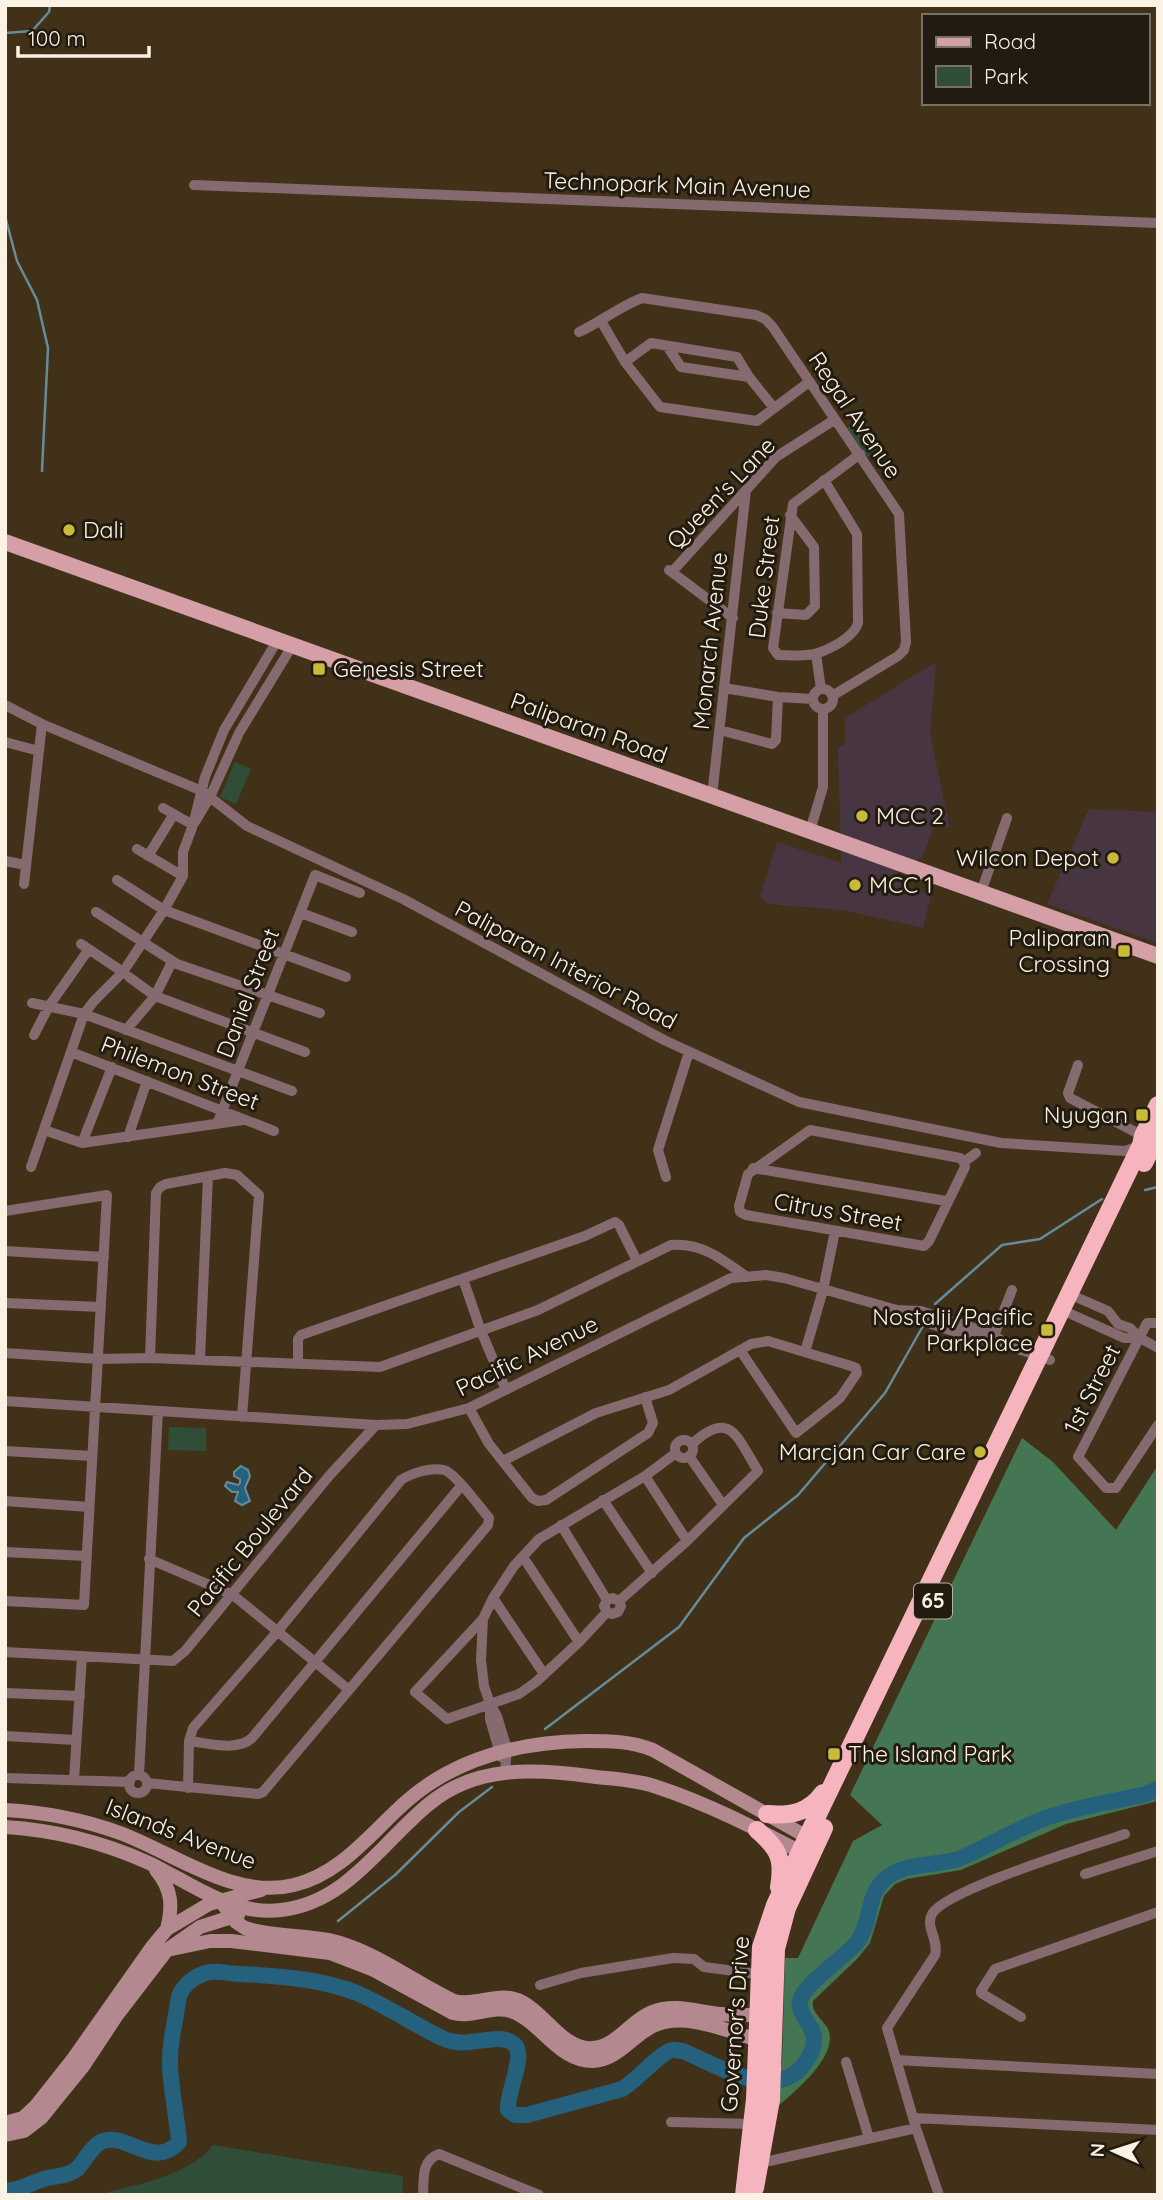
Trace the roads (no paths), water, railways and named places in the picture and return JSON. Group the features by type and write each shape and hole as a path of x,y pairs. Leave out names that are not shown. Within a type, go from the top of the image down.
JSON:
{"highway":[{"name":"Governor's Drive","path":"744,2195 763,2099 767,1975 761,1947 775,1905 809,1847 1150,1143 1158,1105"},
{"name":"Governor's Drive","path":"765,2062 758,2040 759,2015 767,1975 787,1908 839,1770 1044,1358"},
{"path":"767,1814 785,1815 808,1808 819,1798 839,1770"},
{"path":"757,1830 773,1844 780,1859 775,1905"},
{"name":"Governor's Drive","path":"754,2195 752,2124 763,2099"}],"main road":[{"name":"Paliparan Road","path":"5,542 1158,956"}],"street":[{"name":"Technopark Main Avenue","path":"194,186 1158,223"},
{"name":"Regal Avenue","path":"579,332 626,304 642,298 756,315 772,326 899,514 906,642 904,650 832,696"},
{"path":"601,321 625,362 660,408 757,421 809,382"},
{"path":"625,362 650,343 737,357 774,408"},
{"path":"667,346 681,368 750,377"},
{"name":"Queen's Lane","path":"733,618 670,571 776,457 834,420"},
{"name":"Duke Street","path":"816,654 774,653 790,515 793,504 860,454"},
{"path":"821,689 816,654 849,636 856,630 858,623 857,534 824,480"},
{"name":"Monarch Avenue","path":"712,796 746,490"},
{"path":"777,613 806,615 815,606 814,547 790,515"},
{"path":"206,794 205,777 224,730 246,693 285,644"},
{"path":"31,1167 84,1014 94,1001 126,975 142,943 183,876 183,852 206,794 258,701 285,644"},
{"path":"724,688 778,697 813,699"},
{"path":"821,689 828,690 832,696 832,703 823,709 815,705 813,699 816,691 821,689"},
{"path":"246,693 258,701"},
{"path":"720,730 772,744 776,740 778,697"},
{"name":"Paliparan Interior Road","path":"5,705 42,724 206,794 247,826 403,899 688,1052 799,1102 1001,1143 1125,1151 1150,1143"},
{"path":"807,830 824,787 823,709"},
{"path":"24,884 42,724"},
{"path":"5,742 39,751"},
{"path":"163,808 193,825"},
{"path":"148,856 174,814"},
{"path":"981,892 1007,818"},
{"path":"137,849 183,876"},
{"path":"5,861 26,864"},
{"name":"Daniel Street","path":"217,1124 315,875 360,892"},
{"path":"117,880 164,910 346,977"},
{"path":"96,912 172,962 320,1013"},
{"path":"301,913 352,932"},
{"path":"34,1035 85,946 155,996 305,1052"},
{"path":"127,1030 155,996 172,962"},
{"path":"32,1003 84,1014 292,1091"},
{"name":"Philemon Street","path":"71,1052 274,1131"},
{"path":"666,1177 658,1150 688,1052"},
{"path":"1078,1065 1068,1093 1070,1098 1150,1143"},
{"path":"82,1143 112,1067"},
{"path":"128,1137 147,1081"},
{"path":"44,1130 82,1143 246,1120"},
{"path":"753,1168 810,1130 960,1157 965,1164"},
{"path":"753,1168 946,1201 965,1164 976,1153"},
{"name":"Citrus Street","path":"753,1168 747,1174 739,1206 740,1212 746,1215 918,1247 929,1241 946,1201"},
{"path":"150,1358 156,1193 166,1184 225,1174 237,1175 259,1195 242,1417"},
{"path":"200,1359 208,1177"},
{"path":"5,1210 107,1195 84,1605 5,1601"},
{"path":"298,1364 298,1339 301,1335 585,1236 615,1222 637,1261"},
{"path":"805,1352 835,1231"},
{"path":"5,1353 98,1359 200,1359 380,1367 538,1310 671,1245 684,1244 710,1252 747,1277"},
{"path":"5,1251 104,1257"},
{"name":"Pacific Avenue","path":"5,1401 376,1425 407,1424 470,1408 718,1283 732,1278 766,1275 897,1310 921,1311 934,1320 1044,1358"},
{"path":"463,1279 506,1390"},
{"path":"993,1339 1012,1290"},
{"path":"5,1303 101,1307"},
{"path":"1070,1304 1124,1338 1140,1338"},
{"path":"1070,1304 1108,1311 1118,1324 1130,1328 1158,1349"},
{"path":"1140,1338 1147,1323 1158,1323"},
{"name":"1st Street","path":"1140,1338 1078,1457 1106,1488 1116,1488 1158,1425"},
{"path":"503,1461 596,1413 669,1390 740,1350 759,1341 851,1366 856,1368 857,1373 840,1398 796,1433 740,1350"},
{"path":"470,1408 489,1444 531,1498 538,1501 546,1500 648,1433 653,1423 645,1397"},
{"path":"5,1778 74,1780 134,1779 145,1778 147,1783 144,1791 136,1793 130,1787 134,1779 143,1661 158,1411"},
{"name":"Pacific Boulevard","path":"5,1652 173,1661 185,1651 329,1476 376,1425"},
{"path":"619,1601 687,1541 758,1471 734,1433 726,1428 707,1430 692,1444"},
{"path":"686,1440 692,1444 693,1451 689,1456 682,1457 677,1453 675,1447 679,1441 686,1440"},
{"path":"5,1451 92,1456"},
{"path":"607,1612 579,1642 519,1694 447,1719 415,1692 483,1619 493,1598 539,1539 645,1476 677,1453"},
{"path":"689,1456 723,1505"},
{"path":"147,1783 188,1788 263,1792 488,1525 489,1518 448,1472 442,1469 410,1475 401,1480 277,1632 193,1728 189,1741 188,1788"},
{"path":"645,1476 687,1541"},
{"path":"189,1741 233,1746 246,1743 461,1486"},
{"path":"603,1500 652,1573"},
{"path":"5,1501 89,1507"},
{"path":"561,1525 607,1600"},
{"path":"5,1552 87,1556"},
{"path":"523,1557 579,1642"},
{"path":"149,1559 233,1595 348,1689"},
{"path":"493,1598 544,1674"},
{"path":"613,1598 619,1601 621,1606 618,1612 607,1612 604,1606 607,1600 613,1598"},
{"path":"483,1619 481,1660 484,1686 497,1716 505,1771"},
{"path":"74,1780 82,1656"},
{"path":"5,1693 80,1696"},
{"path":"5,1736 76,1740"},
{"name":"Islands Avenue","path":"7,1810 92,1824 142,1842 230,1881 266,1889 294,1885 323,1873 355,1852 422,1789 450,1771 503,1750 563,1741 631,1743 653,1750 767,1814 809,1847"},
{"name":"Islands Avenue","path":"7,1827 85,1840 150,1864 220,1900 261,1911 292,1908 323,1898 359,1872 421,1811 443,1794 470,1780 505,1771 550,1772 652,1785 757,1830 809,1847"},
{"path":"7,1810 7,1827"},
{"path":"939,2195 887,2028 935,1955 937,1946 930,1927 930,1918 937,1907 963,1892 1125,1835"},
{"path":"1085,1874 1158,1851"},
{"path":"150,1864 166,1884 170,1895 167,1929"},
{"path":"196,1867 230,1917 236,1941"},
{"path":"5,2123 23,2118 35,2107 167,1929 199,1908 266,1889"},
{"path":"210,1923 220,1900"},
{"path":"5,2135 24,2131 41,2118 84,2065 117,2015 167,1951 188,1933 210,1923 261,1911"},
{"path":"1021,2017 981,1993 995,1969 1158,1912"},
{"path":"230,1917 251,1930 349,1946 378,1958 454,2001 465,2002 498,1996 516,1999 534,2010 569,2040 588,2048 607,2043 650,2012 677,2008 758,2040"},
{"path":"167,1951 210,1941 236,1941 312,1949 345,1957 457,2014 509,2010 524,2018 560,2049 584,2060 599,2060 614,2055 655,2025 722,2014 759,2015"},
{"path":"540,1985 581,1973 673,1958 694,1959 704,1967 767,1975"},
{"path":"896,2060 1158,2074"},
{"path":"846,2062 869,2137"},
{"path":"671,2122 752,2124"},
{"path":"753,2160 765,2162 915,2123 1158,2130"},
{"path":"423,2195 425,2166 431,2157 439,2154 539,2195"}],"water":[{"path":"241,1466 248,1470 250,1476 245,1488 250,1501 242,1505 235,1501 238,1492 232,1492 225,1486 227,1482 238,1485 240,1483 234,1472"}],"waterway":[{"path":"5,33 32,31 49,12 50,5"},
{"path":"5,216 17,261 37,300 48,348 42,471"},
{"path":"1145,1190 1158,1187"},
{"path":"935,1304 1002,1245 1040,1239 1102,1199"},
{"path":"545,1729 679,1627 744,1538 798,1495 885,1393 923,1326"},
{"path":"338,1921 395,1875 459,1812 492,1787"},
{"path":"5,2191 73,2172 95,2146 103,2141 122,2142 160,2153 170,2150 179,2142 170,2062 178,2001 182,1990 192,1980 210,1972 286,1977 329,1984 368,1998 442,2038 461,2042 507,2040 514,2044 518,2057 508,2103 508,2110 515,2115 527,2115 622,2089 673,2050 683,2051 745,2077 762,2081 778,2080 792,2075 804,2064 813,2047 814,2035 800,2006 803,1994 858,1941 875,1893 885,1879 902,1869 961,1858 1055,1815 1158,1789"}],"place":[{"name":"Dali","path":"69,530"},
{"name":"Genesis Street","path":"319,669"},
{"name":"MCC 2","path":"862,816"},
{"name":"Wilcon Depot","path":"1113,858"},
{"name":"MCC 1","path":"855,885"},
{"name":"Paliparan Crossing","path":"1124,951"},
{"name":"Nyugan","path":"1142,1115"},
{"name":"Nostalji/Pacific Parkplace","path":"1047,1330"},
{"name":"Marcjan Car Care","path":"980,1452"},
{"name":"The Island Park","path":"834,1754"}]}
